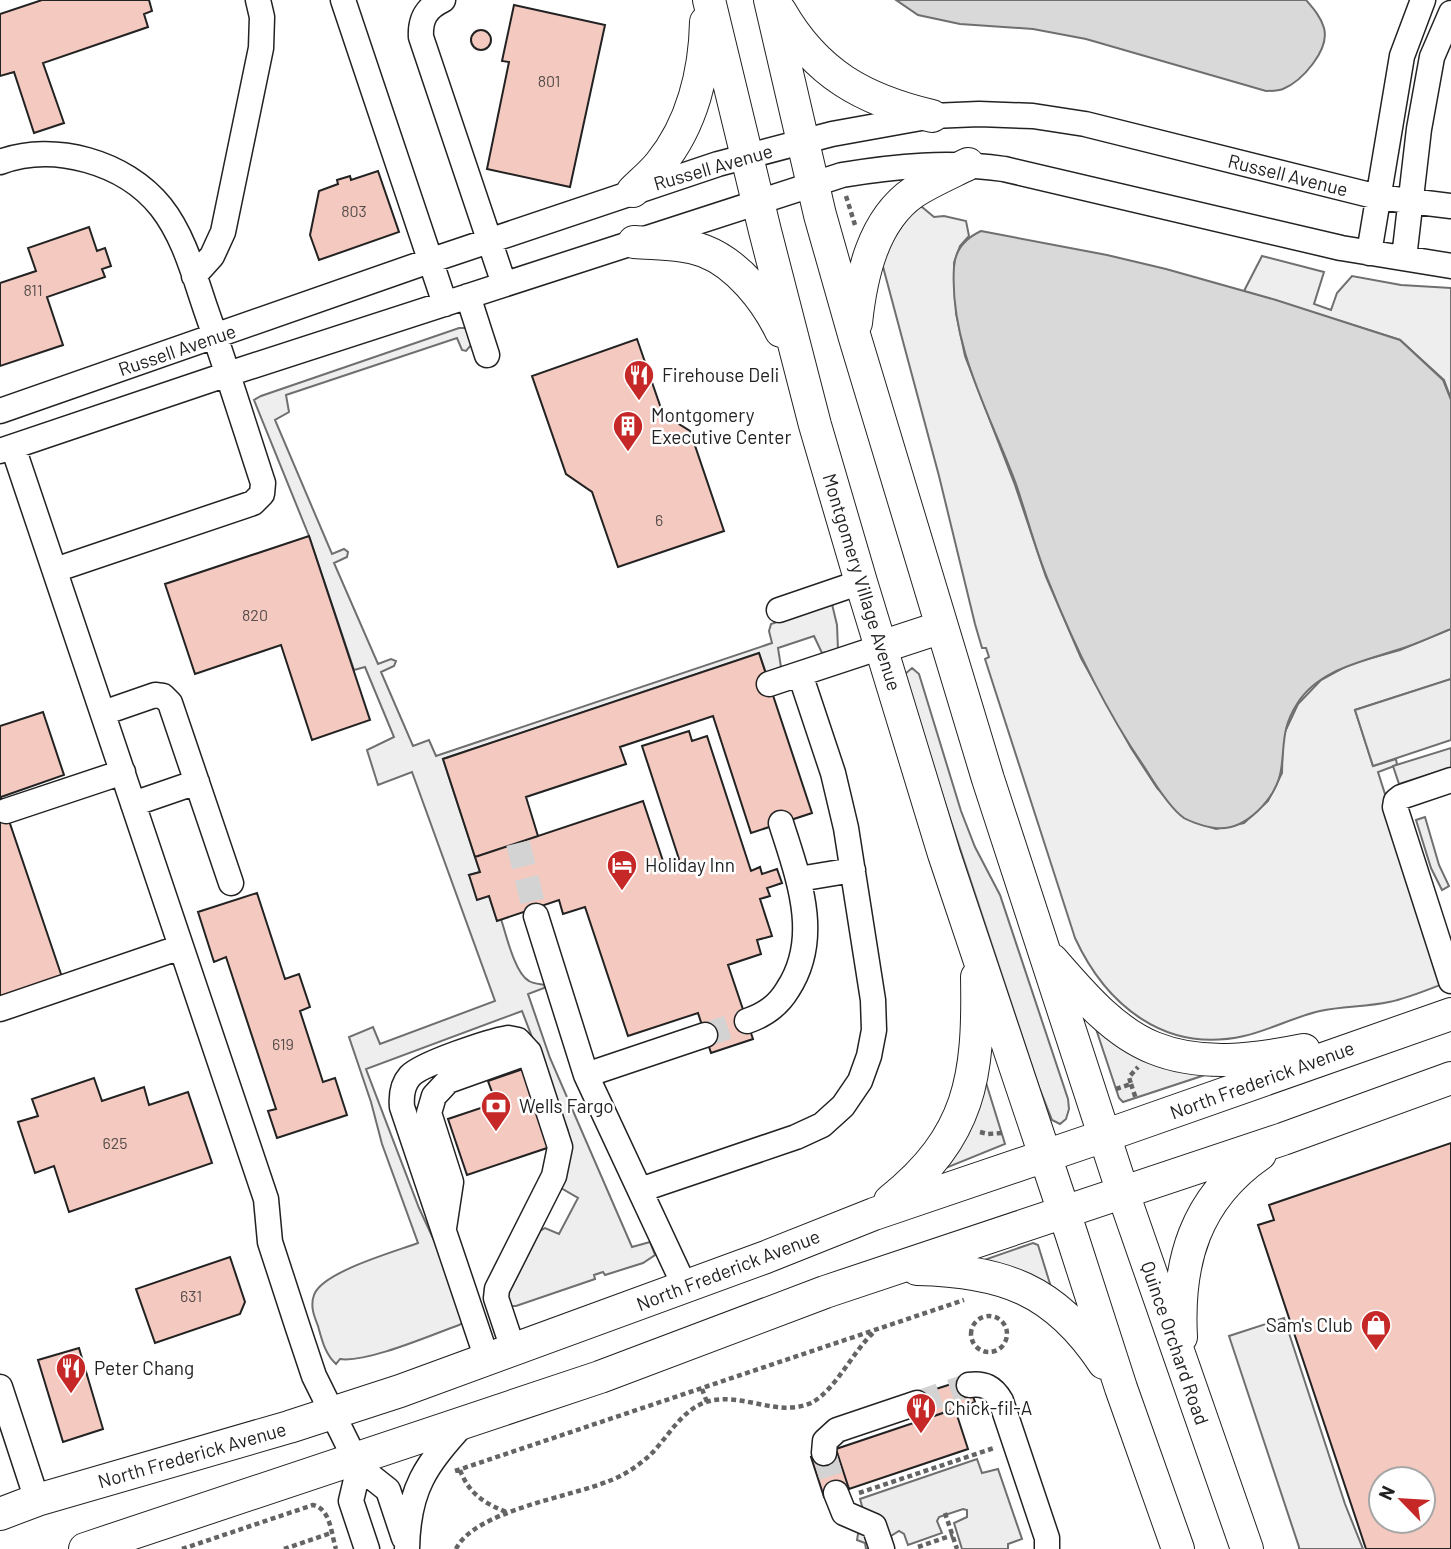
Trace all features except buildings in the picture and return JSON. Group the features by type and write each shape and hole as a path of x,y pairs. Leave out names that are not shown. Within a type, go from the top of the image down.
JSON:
{"main road":[{"name":"Montgomery Village Avenue","path":"707,0 802,374 860,582 944,855 1045,1156"},
{"path":"633,191 661,164 684,127 698,85 705,42 707,0"},
{"path":"772,0 791,29 838,79 866,95 898,108 932,116"},
{"path":"772,0 813,185 855,338 942,627 1104,1136"},
{"path":"855,338 859,293 870,254 883,226 896,208 914,192 968,164"},
{"path":"634,242 678,245 704,251 720,259 752,286 778,325 802,374"},
{"path":"881,647 942,627"},
{"path":"1043,950 1077,988 1121,1028 1152,1048 1183,1057 1227,1060 1290,1053 1438,1018"},
{"path":"874,1214 917,1180 958,1123 970,1086 974,1060 976,951"},
{"name":"North Frederick Avenue","path":"0,1514 37,1500 289,1427 400,1391 685,1287 874,1214 1438,1018"},
{"path":"85,1549 358,1463 465,1422 600,1377 825,1292 1283,1139 1451,1078"},
{"name":"Quince Orchard Road","path":"1104,1136 1247,1549"},
{"path":"1183,1367 1180,1306 1185,1260 1194,1234 1206,1209 1226,1183 1248,1163 1283,1139"},
{"path":"1045,1156 1121,1388 1178,1549"},
{"path":"901,1268 941,1269 993,1277 1032,1292 1060,1310 1084,1334 1121,1388"}],"street":[{"path":"194,276 212,256 223,232 261,48 262,17 258,0"},
{"path":"343,0 431,261 487,355"},
{"path":"443,0 431,6 424,15 420,26 421,37 503,284"},
{"path":"1369,253 1402,56 1423,0"},
{"path":"1404,258 1419,129 1432,57 1451,13"},
{"name":"Russell Avenue","path":"0,411 633,191 832,134 932,116 979,114 1085,124 1378,197 1451,206"},
{"path":"0,162 21,155 50,154 82,159 117,172 146,192 160,206 181,241 263,483 262,494 258,499 55,570"},
{"name":"Russell Avenue","path":"7,449 228,374 842,175 908,165 968,164 1004,169 1341,248 1451,266"},
{"path":"7,449 55,570 266,1199 271,1248 314,1376 358,1463 388,1490 407,1549"},
{"path":"779,610 860,582"},
{"path":"769,684 881,647"},
{"path":"639,1190 796,1138 822,1125 844,1106 860,1081 869,1056 873,1030 873,1000 841,801 800,674"},
{"path":"103,713 155,695 163,696 170,703 231,883"},
{"path":"6,811 123,772"},
{"path":"1451,780 1401,797 1396,801 1395,807 1451,981"},
{"path":"133,804 197,782"},
{"path":"747,1021 772,1009 783,997 803,954 806,922 799,878 781,823"},
{"path":"799,878 853,870"},
{"path":"536,916 586,1075 685,1287"},
{"path":"0,1009 181,947"},
{"path":"586,1075 705,1035"},
{"path":"505,1038 518,1040 529,1052 560,1144 554,1176 497,1289 500,1354 443,1230 402,1108 404,1085 412,1074 423,1067 505,1038"},
{"path":"969,1385 979,1384 996,1393 1047,1538 1047,1549"},
{"path":"0,1387 37,1500"},
{"path":"824,1453 825,1441 836,1430 917,1403"},
{"path":"407,1549 412,1498 437,1453 465,1422"},
{"path":"358,1463 351,1501 367,1549"},
{"path":"837,1497 847,1515 874,1525 882,1549"}],"path":[{"path":"1136,1099 1129,1077 1139,1066"},
{"path":"1116,1090 1131,1084"},
{"path":"974,1130 988,1134 1002,1133"},
{"path":"451,1473 969,1298"},
{"path":"984,1316 996,1316 1007,1330 1006,1342 991,1352 979,1349 971,1340 974,1323 984,1316"},
{"path":"456,1549 469,1533 483,1523 609,1481 629,1471 648,1457 690,1410 707,1402 721,1399 742,1400 788,1409 812,1402 824,1394 864,1341 877,1330"},
{"path":"702,1389 707,1402"},
{"path":"837,1497 931,1472 1014,1441"},
{"path":"460,1469 465,1483 474,1494 486,1503 509,1513"},
{"path":"182,1549 313,1505 323,1508 328,1516 336,1549"},
{"path":"945,1513 957,1549"},
{"path":"284,1549 331,1533"},
{"path":"918,1547 953,1535"}],"shaded area":[{"path":"896,0 1306,0 1321,20 1325,37 1319,55 1306,72 1283,89 1266,91 1086,39 1033,29 960,24 918,15"},
{"path":"915,206 922,207 934,217 944,216 966,221 969,236 960,246 954,263 956,313 965,356 1015,485 1046,577 1081,658 1131,748 1157,788 1184,818 1216,829 1244,823 1268,801 1282,773 1283,736 1298,704 1321,680 1350,664 1400,650 1451,629 1451,679 1355,710 1373,766 1396,759 1397,765 1378,772 1445,983 1380,1004 1320,1011 1244,1036 1215,1040 1189,1038 1164,1031 1121,1003 1103,984 1075,938 985,659 989,657 986,648 982,648 975,624 882,263 886,250"},
{"path":"981,231 1107,255 1276,300 1400,340 1443,380 1451,400 1451,629 1341,669 1328,675 1306,692 1288,721 1281,770 1273,791 1258,811 1237,825 1215,828 1199,824 1184,818 1168,802 1130,746 1104,700 1058,604 1016,484 973,378 958,324 954,296 955,261 962,245"},
{"path":"1262,256 1324,272 1314,304 1331,310 1337,293 1352,276 1401,285 1451,288 1451,399 1444,380 1400,340 1244,291"},
{"path":"459,328 467,328 472,344 466,351 462,350 457,338 286,395 289,412 275,420 332,554 344,549 348,552 347,557 334,563 378,664 391,659 396,661 394,666 381,672 413,746 429,740 436,756 772,643 769,631 771,624 832,604 837,625 838,650 822,653 814,636 778,648 781,667 766,673 759,653 443,759 480,872 469,875 489,896 497,920 501,919 519,970 529,981 545,985 544,988 528,994 550,1058 632,1247 650,1242 655,1255 643,1263 605,1275 603,1272 594,1275 595,1279 516,1306 507,1306 508,1294 540,1231 545,1228 559,1234 578,1198 561,1188 568,1131 522,1011 366,1069 419,1208 470,1318 459,1325 399,1347 366,1357 340,1359 336,1364 327,1351 315,1318 312,1307 314,1295 330,1278 344,1271 418,1243 382,1144 349,1037 373,1027 380,1044 495,1001 412,772 378,785 367,750 394,737 365,667 354,670 309,536 254,400"},
{"path":"912,668 919,674 961,811 975,847 1000,895 1068,1099 1066,1119 1060,1124 1052,1120 1039,1087 936,776 905,674"},
{"path":"1451,679 1451,740 1373,766 1355,710"},
{"path":"1451,748 1451,788 1440,791 1434,773 1399,784 1393,766"},
{"path":"1425,817 1439,865 1449,886 1442,890 1431,868 1416,820"},
{"path":"1094,1023 1205,1075 1123,1102 1119,1098"},
{"path":"983,1073 1005,1144 941,1170"},
{"path":"1033,1243 1038,1245 1051,1287 984,1260"},
{"path":"1284,1318 1345,1504 1363,1549 1299,1549 1229,1336"},
{"path":"977,1459 982,1473 998,1469 1022,1539 1008,1544 1008,1549 962,1549 954,1523 967,1517 967,1510 963,1509 939,1517 937,1521 942,1533 908,1545 904,1534 899,1531 891,1536 894,1549 866,1549 865,1543 857,1540 861,1516 864,1513 860,1499"}],"tunnel":[{"path":"518,843 536,916"},
{"path":"705,1035 747,1021"},
{"path":"917,1403 969,1385"},
{"path":"824,1453 836,1493"}],"place":[{"name":"Firehouse Deli","path":"639,402"},
{"name":"Montgomery Executive Center","path":"628,453"},
{"name":"Holiday Inn","path":"622,892"},
{"name":"Wells Fargo","path":"496,1133"},
{"name":"Sam's Club","path":"1376,1352"},
{"name":"Peter Chang","path":"71,1395"},
{"name":"Chick-fil-A","path":"921,1435"}]}
